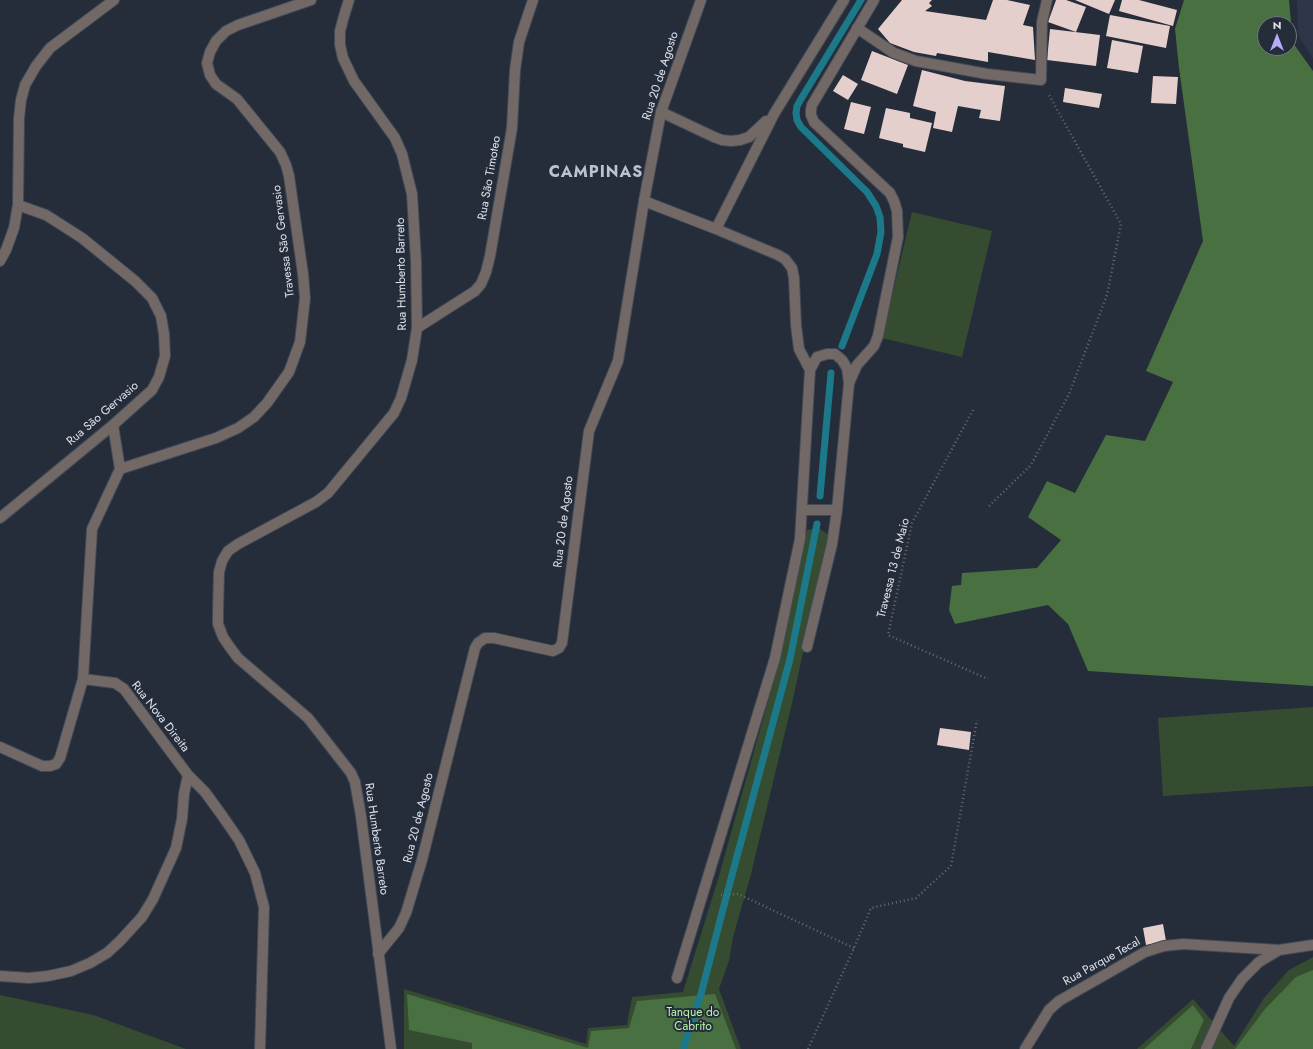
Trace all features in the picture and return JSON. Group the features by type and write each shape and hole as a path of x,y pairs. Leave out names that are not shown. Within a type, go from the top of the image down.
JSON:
{"street":[{"path":"0,262 14,228 18,205 20,100 25,85 36,66 50,48 114,0"},
{"name":"Travessa São Gervasio","path":"120,469 216,438 238,428 254,417 267,403 289,372 300,342 305,298 289,176 280,152 236,99 216,84 210,75 207,63 210,52 216,41 226,31 238,25 311,0"},
{"name":"Rua Humberto Barreto","path":"349,0 340,31 340,45 343,58 354,80 395,138 408,173 412,202 416,261 417,328 412,360 401,398 394,413 328,493 316,502 238,544 228,551 222,561 219,572 218,624 223,636 238,658 308,718 351,773 355,782 361,816 391,1049"},
{"name":"Rua São Timoteo","path":"417,328 475,291 481,284 486,272 512,128 515,70 519,42 533,0"},
{"name":"Rua 20 de Agosto","path":"378,954 398,928 406,913 422,860 475,648 478,643 485,638 494,638 553,651 559,648 562,643 589,431 618,361 644,201 661,112 701,0"},
{"path":"716,229 774,114 844,0"},
{"path":"849,382 857,365 874,346 878,336 898,237 897,211 890,193 814,122 811,115 812,104 874,0"},
{"path":"857,28 894,53 916,61 987,74 1041,80 1042,22 1047,0"},
{"path":"661,112 714,137 731,141 749,137 774,114"},
{"path":"644,201 716,229 785,259 792,268 794,278 796,325 799,349 810,370"},
{"name":"Rua São Gervasio","path":"0,518 113,425 152,390 159,377 165,356 161,316 152,298 135,281 82,238 46,215 18,205"},
{"path":"677,978 775,658 800,539 810,370 817,357 827,354 835,354 842,360 847,368 849,382 837,510 832,544 807,647"},
{"path":"0,746 42,766 56,764 60,758 83,679 92,529 120,469 113,425"},
{"path":"802,510 837,510"},
{"name":"Rua Nova Direita","path":"83,679 115,683 124,689 188,775"},
{"path":"0,976 29,978 72,971 107,954 120,941 142,916 153,899 176,848 182,819 184,794 188,775"},
{"path":"188,775 204,792 239,840 255,873 264,907 260,1049"},
{"name":"Rua Parque Tecal","path":"1025,1049 1049,1010 1059,1001 1144,952 1164,946 1184,944 1279,950 1313,945"},
{"path":"1206,1049 1229,998 1242,979 1259,962 1279,950"}],"path":[{"path":"990,506 1031,465 1069,394 1108,295 1121,224 1041,80"},
{"name":"Travessa 13 de Maio","path":"973,410 912,523 888,635 988,679"},
{"path":"808,1049 871,908 916,898 951,866 977,720"},
{"path":"716,895 738,894 854,948"}],"shaded area":[{"path":"1297,0 1313,0 1313,59 1298,35"}],"green space":[{"path":"1184,0 1289,0 1290,16 1257,16 1257,56 1297,56 1297,49 1313,71 1313,686 1088,671 1068,624 1048,605 955,624 949,610 952,586 961,585 962,573 1037,568 1061,540 1028,517 1047,481 1075,493 1106,435 1145,441 1173,382 1146,371 1203,241 1175,29"},
{"path":"912,212 992,231 962,357 882,338"},
{"path":"819,528 828,535 793,699 751,874 733,937 729,961 719,989 741,1049 404,1049 404,989 586,1044 588,1028 627,1025 632,997 683,992 719,876 779,662 807,530"},
{"path":"1313,707 1313,786 1163,796 1158,718"},
{"path":"1313,957 1313,1049 1137,1049 1193,999 1234,1046 1264,998 1289,970"},
{"path":"1313,970 1313,1049 1235,1049 1265,1009 1296,977"},
{"name":"Tanque do Cabrito","path":"407,994 588,1048 591,1031 629,1028 637,1001 715,994 736,1049 472,1049 472,1043 409,1030"},
{"path":"0,995 93,1015 186,1049 0,1049"},
{"path":"1193,1005 1204,1020 1191,1049 1144,1049"}],"building":[{"path":"902,0 932,0 929,3 932,6 925,11 986,20 993,0 1007,0 1030,5 1023,25 1033,27 1035,60 988,52 988,62 937,53 936,56 914,52 890,43 878,29"},
{"path":"1056,0 1066,0 1086,7 1076,32 1048,22"},
{"path":"1075,0 1115,0 1109,14"},
{"path":"1122,0 1139,0 1177,10 1173,26 1119,11"},
{"path":"1110,15 1170,26 1166,48 1106,36"},
{"path":"1050,29 1100,35 1096,66 1047,60"},
{"path":"1112,40 1143,46 1138,73 1107,68"},
{"path":"872,51 908,65 897,94 861,80"},
{"path":"922,70 965,81 1005,86 1000,121 979,118 981,110 958,106 952,132 933,128 936,112 913,106"},
{"path":"843,75 858,84 848,100 833,91"},
{"path":"1153,76 1178,77 1176,104 1151,103"},
{"path":"1065,88 1102,94 1099,108 1063,102"},
{"path":"851,102 871,107 864,134 844,129"},
{"path":"886,108 910,113 910,118 932,123 925,152 903,147 903,144 879,138"},
{"path":"940,728 971,732 969,750 937,745"},
{"path":"1163,924 1166,941 1146,945 1143,928"}],"waterway":[{"path":"842,346 877,254 881,232 880,217 876,206 867,192 801,127 797,120 796,113 797,106 801,99 861,0"},
{"path":"820,496 831,373"},
{"path":"683,1049 701,994 790,659 817,524"}],"district":[{"name":"CAMPINAS","path":"596,173"}]}
